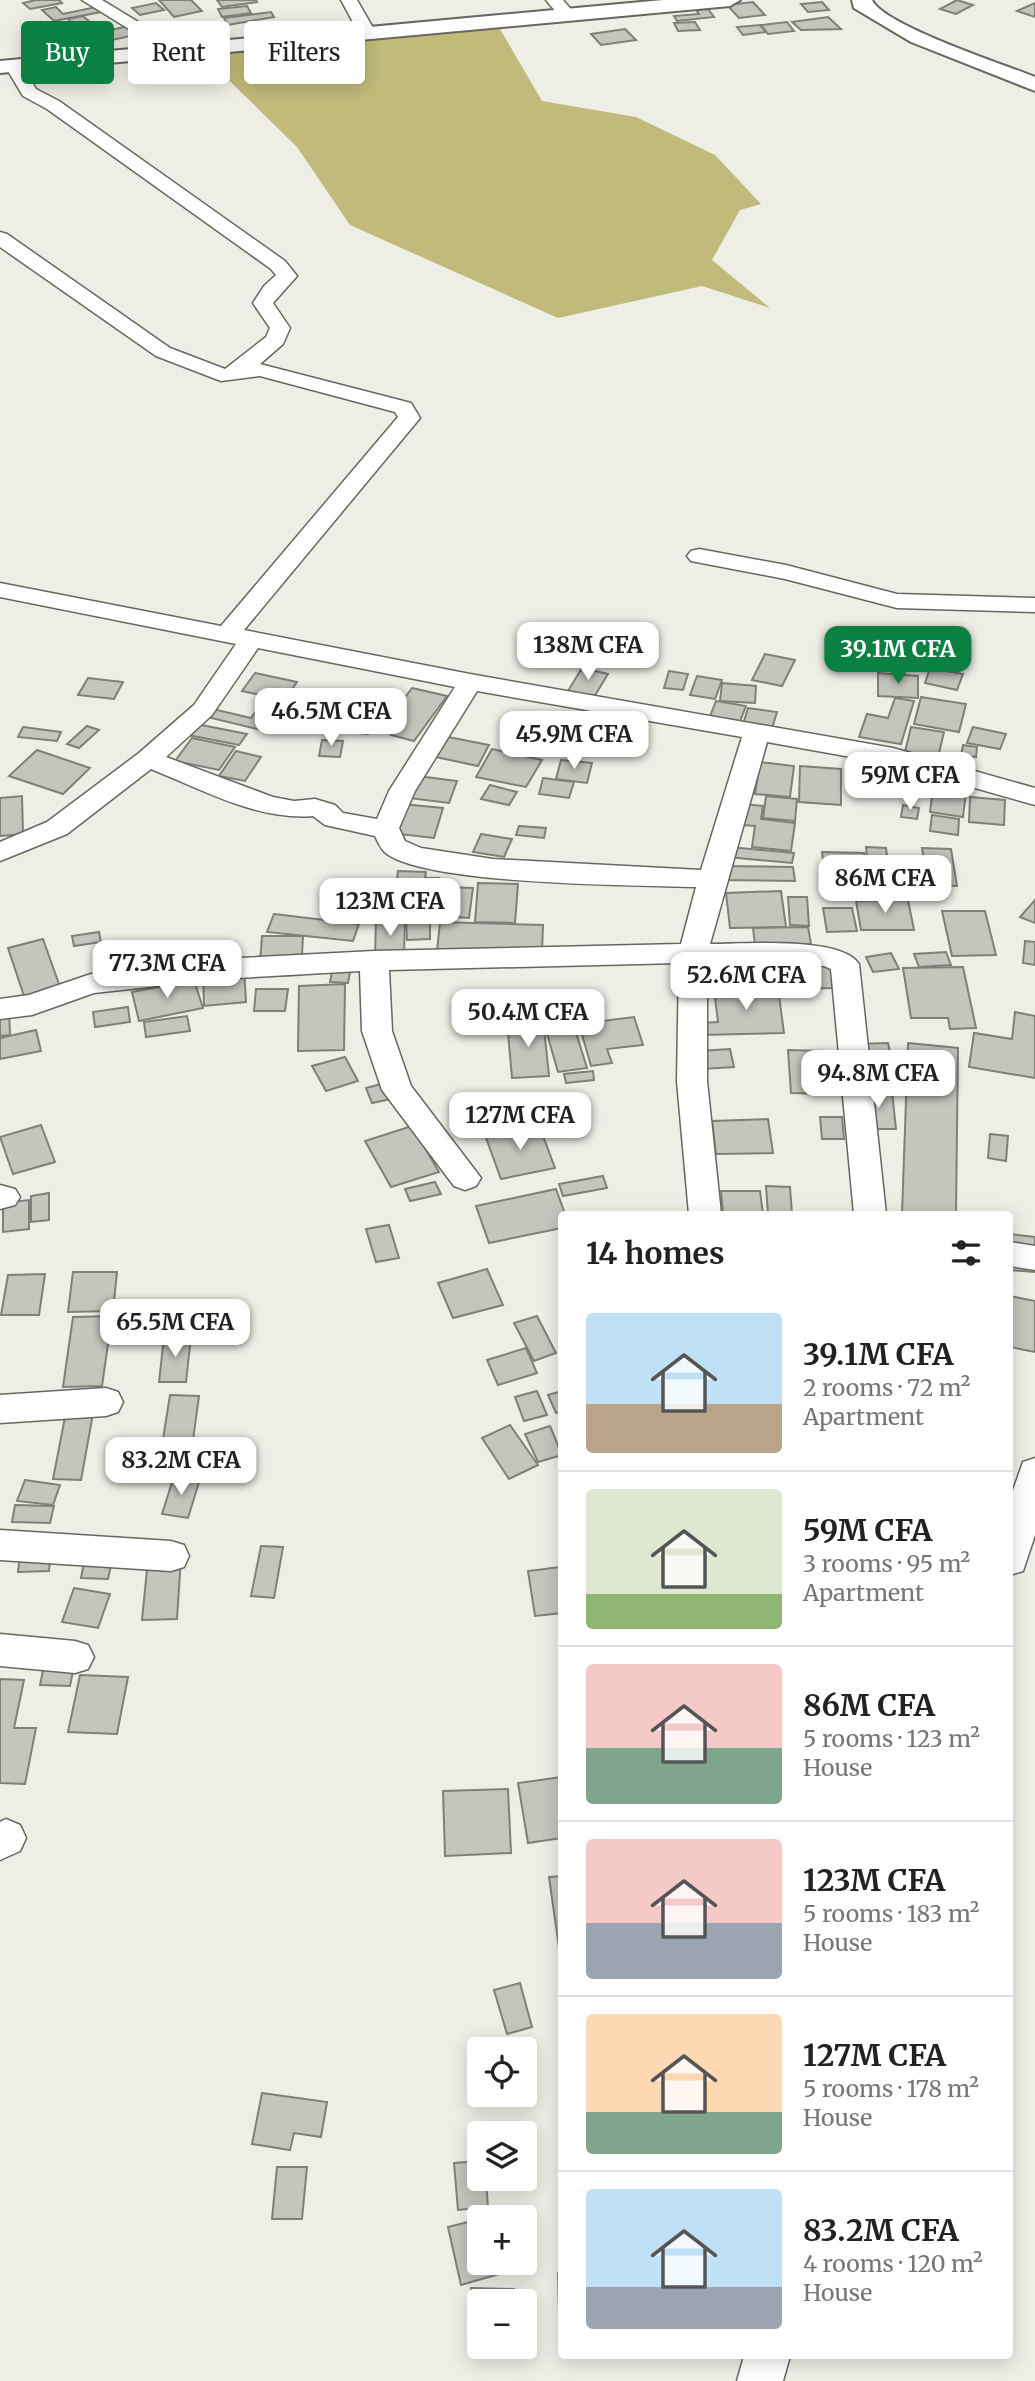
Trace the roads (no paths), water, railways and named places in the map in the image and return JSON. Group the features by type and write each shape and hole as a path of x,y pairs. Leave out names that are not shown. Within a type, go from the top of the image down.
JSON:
{"street":[{"path":"90,0 128,22"},
{"path":"349,0 367,33"},
{"path":"230,46 367,33 560,7 730,0"},
{"path":"862,0 861,4 870,13 909,33 1035,85"},
{"path":"7,66 128,55"},
{"path":"7,66 29,92 53,105 278,265 287,276 271,290 263,303 280,328 276,340 232,376"},
{"path":"0,238 163,352 232,376 260,370 269,372 403,408 409,418 238,638 203,710 149,759 57,828 0,852"},
{"path":"699,556 786,572 897,601 1035,605"},
{"path":"0,590 470,682 893,756 1035,797"},
{"path":"470,682 402,791 386,828 394,847 414,857 534,871 712,879"},
{"path":"705,1211 692,1081 693,953 712,879 757,732"},
{"path":"149,759 267,804 294,809 315,807 326,811 334,819 359,826 386,828"},
{"path":"0,1009 32,1005 91,984 142,977 374,961 693,953 828,956 845,964 870,1211"},
{"path":"374,961 377,1031 397,1090 465,1178"},
{"path":"1013,1254 1035,1258"},
{"path":"0,1409 106,1402"},
{"path":"1013,1549 1035,1472"},
{"path":"0,1545 171,1556"},
{"path":"0,1650 75,1657"},
{"path":"760,2381 766,2359"}]}
